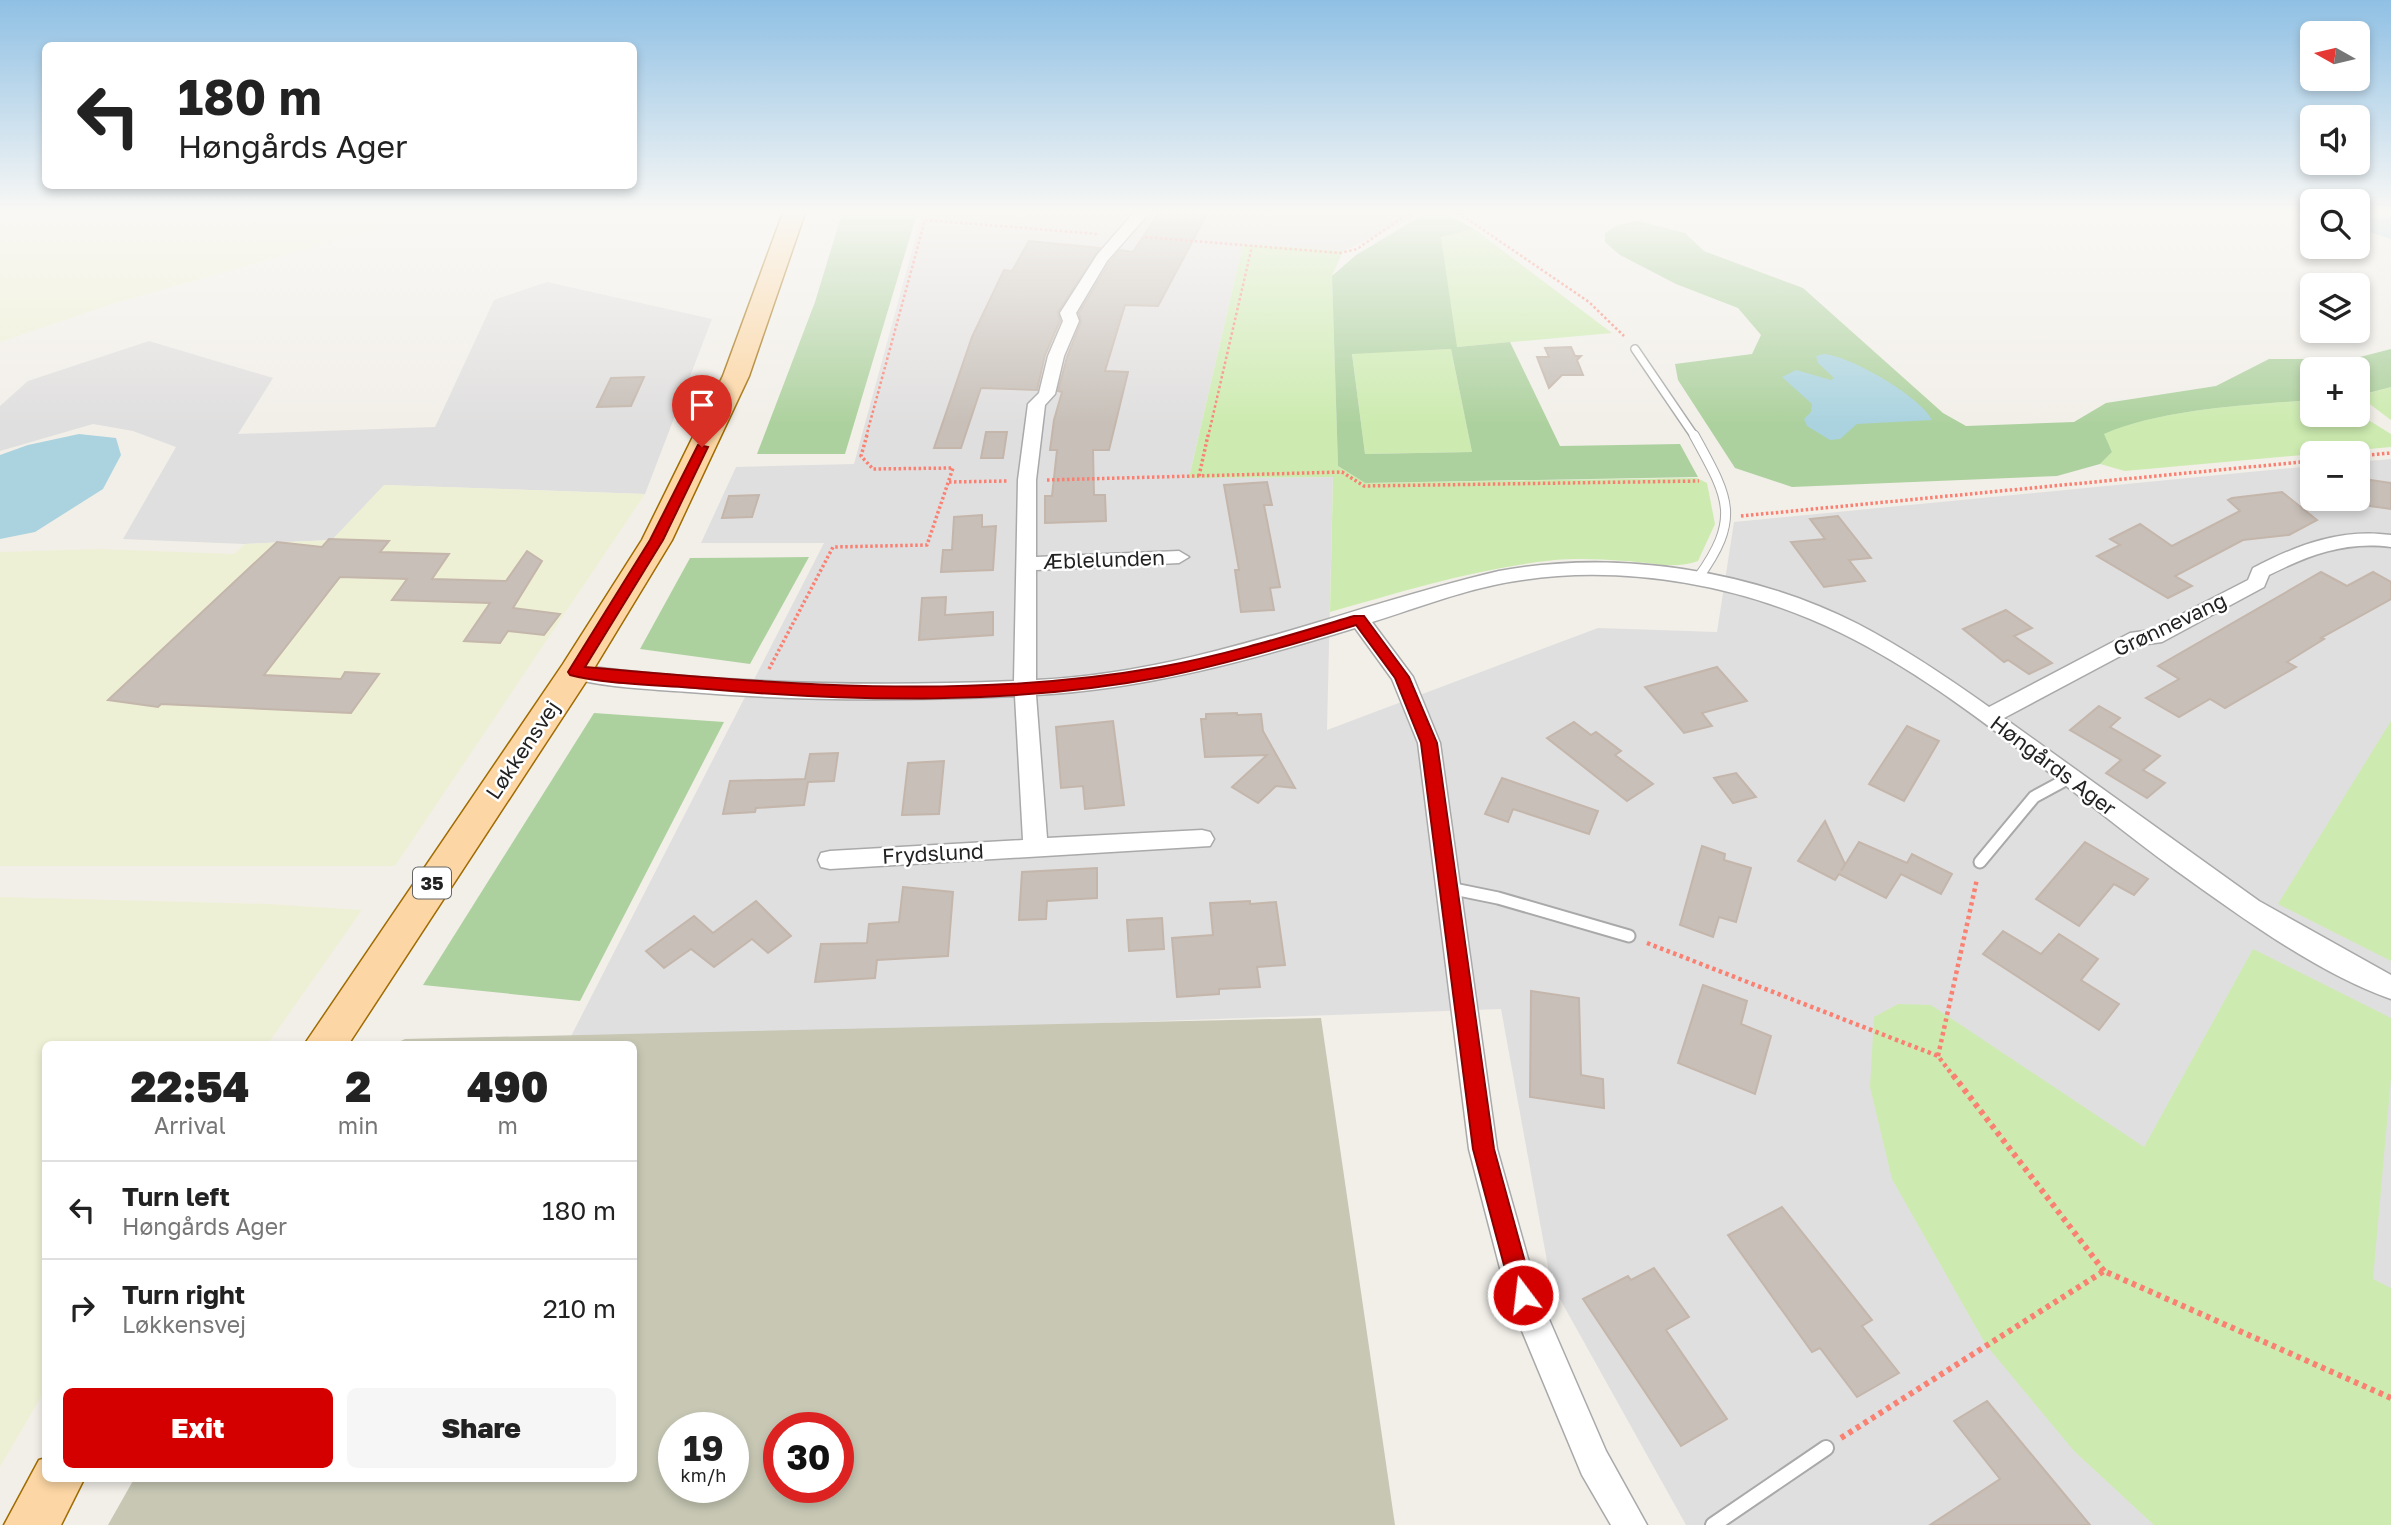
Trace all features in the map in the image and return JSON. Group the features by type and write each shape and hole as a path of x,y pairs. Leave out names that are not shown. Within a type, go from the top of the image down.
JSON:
{"main road":[{"name":"Løkkensvej","path":"328,1041 575,672 657,540 736,376 770,281"},
{"path":"31,1525 56,1482"}],"street":[{"name":"Æblelunden","path":"1025,689 1027,481 1037,404 1046,394 1056,356 1071,321 1068,313 1086,281"},
{"name":"Grønnevang","path":"1988,717 2137,638 2155,636 2257,583 2260,572 2298,552 2322,544 2353,539 2391,541"},
{"name":"Æblelunden","path":"1028,564 1179,557"},
{"name":"Høngårds Ager","path":"575,672 759,688 860,693 1025,689 1161,672 1247,654 1465,586 1535,571 1606,567 1699,578 1786,602 1848,627 1913,665 1988,717 2207,881 2291,936 2391,988"},
{"path":"1359,619 1402,677 1429,743 1483,1149 1523,1295 1594,1463 1630,1525"},
{"path":"1025,689 1037,848"},
{"name":"Frydslund","path":"830,860 1202,839"}],"lane":[{"path":"1635,349 1678,407 1716,481 1728,518 1720,545 1699,578"},
{"path":"1980,862 2034,797 2069,778"},
{"path":"1449,888 1497,898 1629,936"},
{"path":"1713,1525 1826,1448"}],"path":[{"path":"759,688 832,547 927,545 953,468 873,469 862,456 909,281"},
{"path":"1199,476 1244,281"},
{"path":"1558,281 1589,302 1635,349"},
{"path":"2370,455 2391,453"},
{"path":"1728,518 2300,462"},
{"path":"948,482 1342,472 1364,486 1716,481"},
{"path":"1938,1056 1980,862"},
{"path":"1629,936 1938,1056 2104,1270 2391,1398"},
{"path":"1826,1448 2104,1270"}],"shaded area":[{"path":"0,281 193,281 115,303 0,342"},
{"path":"904,281 1234,281 1189,478 1333,477 1327,730 1598,628 1717,632 1734,522 2300,467 2300,511 2370,511 2370,461 2391,459 2391,1525 1686,1525 1551,1283 1501,1009 569,1041 824,543 701,543 736,467 854,464"},
{"path":"547,282 712,319 645,494 385,485 332,540 245,544 123,539 176,447 133,431 93,424 0,451 0,406 28,381 149,341 273,378 238,434 435,427 494,300"},
{"path":"384,485 645,494 395,866 0,866 0,552 99,549 234,554 245,544 332,540"},
{"path":"0,897 269,904 362,910 270,1041 42,1041 42,1395 0,1467"},
{"path":"1321,1018 1395,1525 108,1525 132,1482 637,1482 637,1041 401,1041"}],"green space":[{"path":"821,281 897,281 845,454 757,454"},
{"path":"1234,281 1332,281 1338,466 1365,483 1697,478 1707,483 1715,524 1698,561 1689,564 1555,560 1441,581 1330,612 1333,477 1189,478"},
{"path":"1332,281 1447,281 1457,347 1510,342 1560,446 1680,444 1698,477 1365,483 1338,466","holes":["1451,349 1472,452 1365,454 1352,354"]},
{"path":"1447,281 1543,281 1612,333 1456,347"},
{"path":"1671,281 1785,281 1803,288 1943,413 1966,426 2074,422 2106,403 2216,386 2269,359 2300,359 2300,401 2178,414 2127,426 2104,434 2112,452 2100,464 2057,476 1792,487 1735,468 1678,380 1675,364 1752,354 1761,335 1738,308"},
{"path":"1451,349 1472,452 1365,454 1352,353"},
{"path":"2391,349 2391,387 2370,393 2370,357 2360,357"},
{"path":"2391,387 2391,420 2370,404 2370,393"},
{"path":"2300,401 2300,427 2370,427 2370,421 2391,434 2391,447 2370,449 2370,441 2300,441 2300,455 2125,471 2100,464 2112,452 2103,434 2151,419"},
{"path":"809,557 750,664 640,649 690,558"},
{"path":"594,713 724,722 580,1001 423,985"},
{"path":"2391,721 2391,961 2278,904"},
{"path":"2253,949 2391,1018 2391,1078 2373,1279 2391,1288 2391,1525 2154,1525 2074,1451 1986,1345 1892,1179 1870,1087 1874,1017 1898,1004 1931,1005 2144,1147"}],"water":[{"path":"1816,356 1836,356 1883,379 1914,400 1932,420 1857,424 1840,439 1830,440 1807,426 1804,419 1811,412 1812,404 1782,377 1796,370 1831,380 1834,378 1818,363"},
{"path":"79,434 116,438 121,455 103,489 35,532 0,539 0,455 28,445"}],"building":[{"path":"999,281 1078,281 1058,312 1060,321 1045,355 1037,390 981,388 961,448 934,448 972,337"},
{"path":"1098,281 1171,281 1158,306 1125,305 1105,371 1128,372 1109,450 1093,450 1094,495 1105,495 1106,521 1045,523 1045,496 1052,496 1057,450 1050,450 1054,420 1062,392 1058,391 1067,357 1081,322 1079,313"},
{"path":"1571,347 1575,356 1581,356 1577,360 1583,375 1562,375 1549,388 1537,357 1549,357 1545,348"},
{"path":"644,377 631,406 597,407 611,378"},
{"path":"986,432 1007,432 1003,458 981,458"},
{"path":"2370,480 2391,483 2391,509 2370,506"},
{"path":"1267,482 1272,505 1264,505 1280,587 1270,588 1274,610 1241,612 1235,570 1239,570 1224,485"},
{"path":"2282,492 2300,506 2300,511 2306,511 2317,520 2289,535 2243,540 2175,576 2192,586 2168,598 2097,556 2120,545 2110,539 2140,524 2172,546 2240,511 2228,500"},
{"path":"759,495 752,517 722,518 729,496"},
{"path":"982,515 982,527 996,526 993,570 941,572 943,550 952,550 954,517"},
{"path":"1838,516 1871,558 1849,560 1865,581 1824,587 1791,542 1825,539 1810,519"},
{"path":"329,539 389,541 380,552 449,554 432,579 506,581 527,551 542,561 513,608 560,614 544,635 508,631 500,643 464,641 490,603 392,600 407,579 340,577 264,675 341,679 345,672 379,674 351,713 161,704 158,707 108,700 277,542 322,547"},
{"path":"2321,572 2347,586 2373,572 2391,582 2391,599 2321,638 2324,639 2287,662 2296,667 2225,708 2210,699 2179,717 2146,698 2179,679 2158,666"},
{"path":"946,597 945,615 993,612 993,635 919,640 922,598"},
{"path":"2006,610 2032,628 2014,636 2052,663 2029,674 2008,660 2004,662 1963,629"},
{"path":"1717,667 1747,701 1702,713 1712,726 1684,733 1645,687"},
{"path":"2099,706 2120,718 2110,727 2160,756 2143,770 2165,783 2147,798 2106,773 2121,760 2070,730"},
{"path":"1206,714 1261,714 1263,731 1295,788 1276,786 1258,803 1232,787 1267,755 1205,757 1201,719 1206,719"},
{"path":"1113,721 1124,805 1085,809 1083,786 1061,788 1056,727"},
{"path":"1574,722 1591,735 1596,732 1621,751 1615,755 1653,784 1627,801 1547,738"},
{"path":"1907,726 1939,741 1904,801 1869,784"},
{"path":"838,753 834,781 808,782 804,805 756,808 755,812 723,814 730,781 805,779 810,754"},
{"path":"944,761 939,814 902,815 908,763"},
{"path":"1736,773 1756,797 1733,803 1714,778"},
{"path":"1502,778 1598,811 1589,834 1513,809 1508,822 1485,814"},
{"path":"1825,821 1845,864 1841,871 1859,842 1907,863 1912,854 1952,874 1941,894 1901,874 1886,898 1839,874 1835,880 1798,861"},
{"path":"2085,842 2148,879 2134,895 2114,884 2079,926 2036,899"},
{"path":"1702,846 1725,854 1724,860 1751,868 1736,922 1719,917 1713,937 1680,925"},
{"path":"1097,868 1097,898 1047,901 1046,919 1019,920 1022,872"},
{"path":"903,887 953,892 948,956 877,960 875,978 815,982 821,944 867,943 869,924 899,922"},
{"path":"756,901 791,936 768,953 752,939 714,967 691,949 664,968 646,951 694,916 713,933"},
{"path":"1250,901 1250,904 1276,902 1285,965 1257,967 1260,987 1219,989 1219,994 1177,997 1172,938 1213,935 1210,903"},
{"path":"1162,918 1164,949 1129,951 1127,920"},
{"path":"2003,931 2041,954 2059,934 2098,959 2081,980 2119,1004 2099,1030 1983,954"},
{"path":"1703,985 1747,1001 1741,1024 1771,1036 1755,1094 1678,1063"},
{"path":"1531,991 1579,998 1581,1075 1603,1079 1604,1108 1530,1097"},
{"path":"1782,1207 1872,1320 1862,1326 1899,1373 1857,1397 1820,1348 1812,1352 1728,1235"},
{"path":"1654,1268 1689,1317 1666,1330 1727,1419 1681,1446 1583,1299 1628,1276 1631,1280"},
{"path":"1987,1401 2090,1525 1930,1525 2000,1479 1954,1421"}],"route":[{"path":"702,447 657,540 575,672 759,688 860,693 1025,689 1137,677 1247,654 1359,619 1402,677 1429,743 1483,1149 1523,1295"}]}
